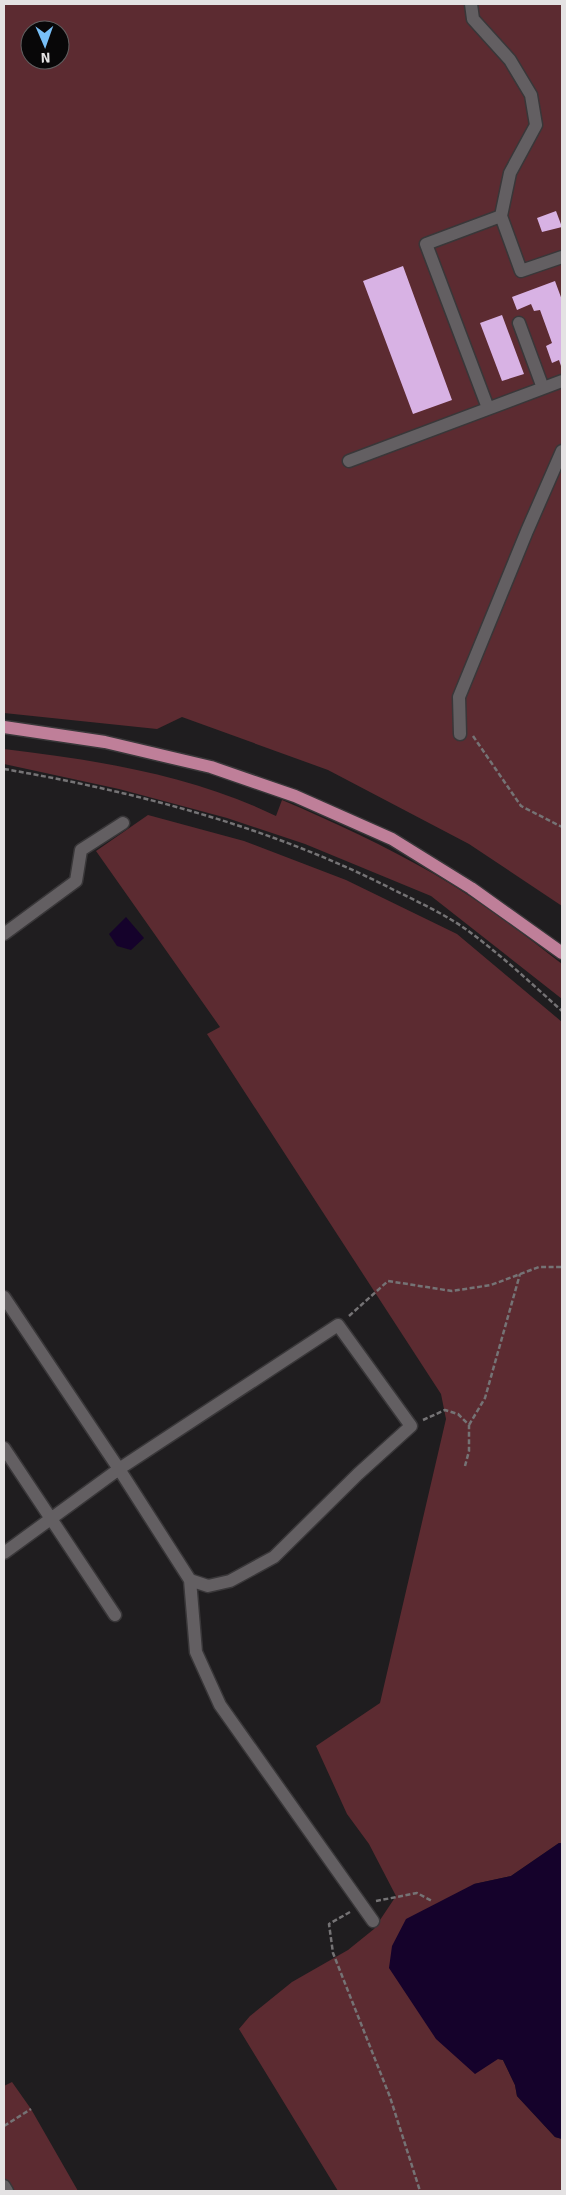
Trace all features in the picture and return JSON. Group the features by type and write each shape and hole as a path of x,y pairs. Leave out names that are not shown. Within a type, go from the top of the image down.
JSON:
{"main road":[{"path":"4,727 105,742 211,767 295,796 392,839 471,888 562,953"}],"lane":[{"path":"472,4 473,18 510,60 531,95 536,125 510,172 501,216 521,271 562,257"},
{"path":"488,408 426,244 501,216"},
{"path":"519,323 543,388"},
{"path":"348,461 543,388 561,384"},
{"path":"460,730 459,697 562,451"},
{"path":"4,934 76,882 81,850 123,823"},
{"path":"4,1297 119,1469 190,1580 196,1652 220,1705 373,1921"},
{"path":"4,1553 119,1469 338,1325 410,1426 358,1474 274,1557 230,1581 208,1586 190,1580"},
{"path":"4,1448 115,1615"},
{"path":"4,2186 7,2191"}],"path":[{"path":"460,730 477,739 521,806 562,827"},
{"path":"4,769 114,792 232,822 356,870 466,929 562,1011"},
{"path":"338,1325 388,1281 452,1291 491,1285 539,1267 562,1267"},
{"path":"465,1466 468,1451 469,1425 485,1398 520,1274"},
{"path":"410,1426 445,1410 458,1414 469,1425"},
{"path":"420,2191 390,2097 332,1953 329,1924 345,1914 376,1901 417,1893 432,1901"},
{"path":"4,2126 31,2109"}],"shaded area":[{"path":"4,4 562,4 562,906 469,844 328,770 182,717 157,729 4,713"},
{"path":"4,749 74,758 143,771 211,790 276,816 282,800 321,817 378,844 434,874 483,905 531,940 562,964 562,999 431,896 305,844 227,818 119,789 4,764"},
{"path":"148,815 244,841 346,880 457,934 562,1022 562,1843 559,1843 511,1876 474,1884 498,2059 503,2060 515,2085 517,2096 555,2137 562,2139 562,2191 338,2191 239,2029 250,2016 292,1982 348,1950 374,1929 396,1896 369,1844 347,1814 316,1746 380,1703 446,1419 441,1394 207,1034 220,1027 96,851"},
{"path":"126,917 144,938 131,950 117,946 109,934"},
{"path":"559,1843 562,1843 562,2139 555,2137 517,2096 515,2085 503,2060 498,2059 475,2074 436,2039 389,1968 392,1946 406,1919 474,1884 511,1876"},
{"path":"12,2082 31,2109 78,2191 4,2191 4,2086"}],"building":[{"path":"556,211 562,227 542,232 537,218"},
{"path":"403,266 452,400 413,414 363,281"},
{"path":"555,281 562,300 562,366 559,360 552,363 546,346 552,343 540,310 534,311 531,304 517,310 512,297"},
{"path":"502,315 524,374 502,381 480,323"}]}
